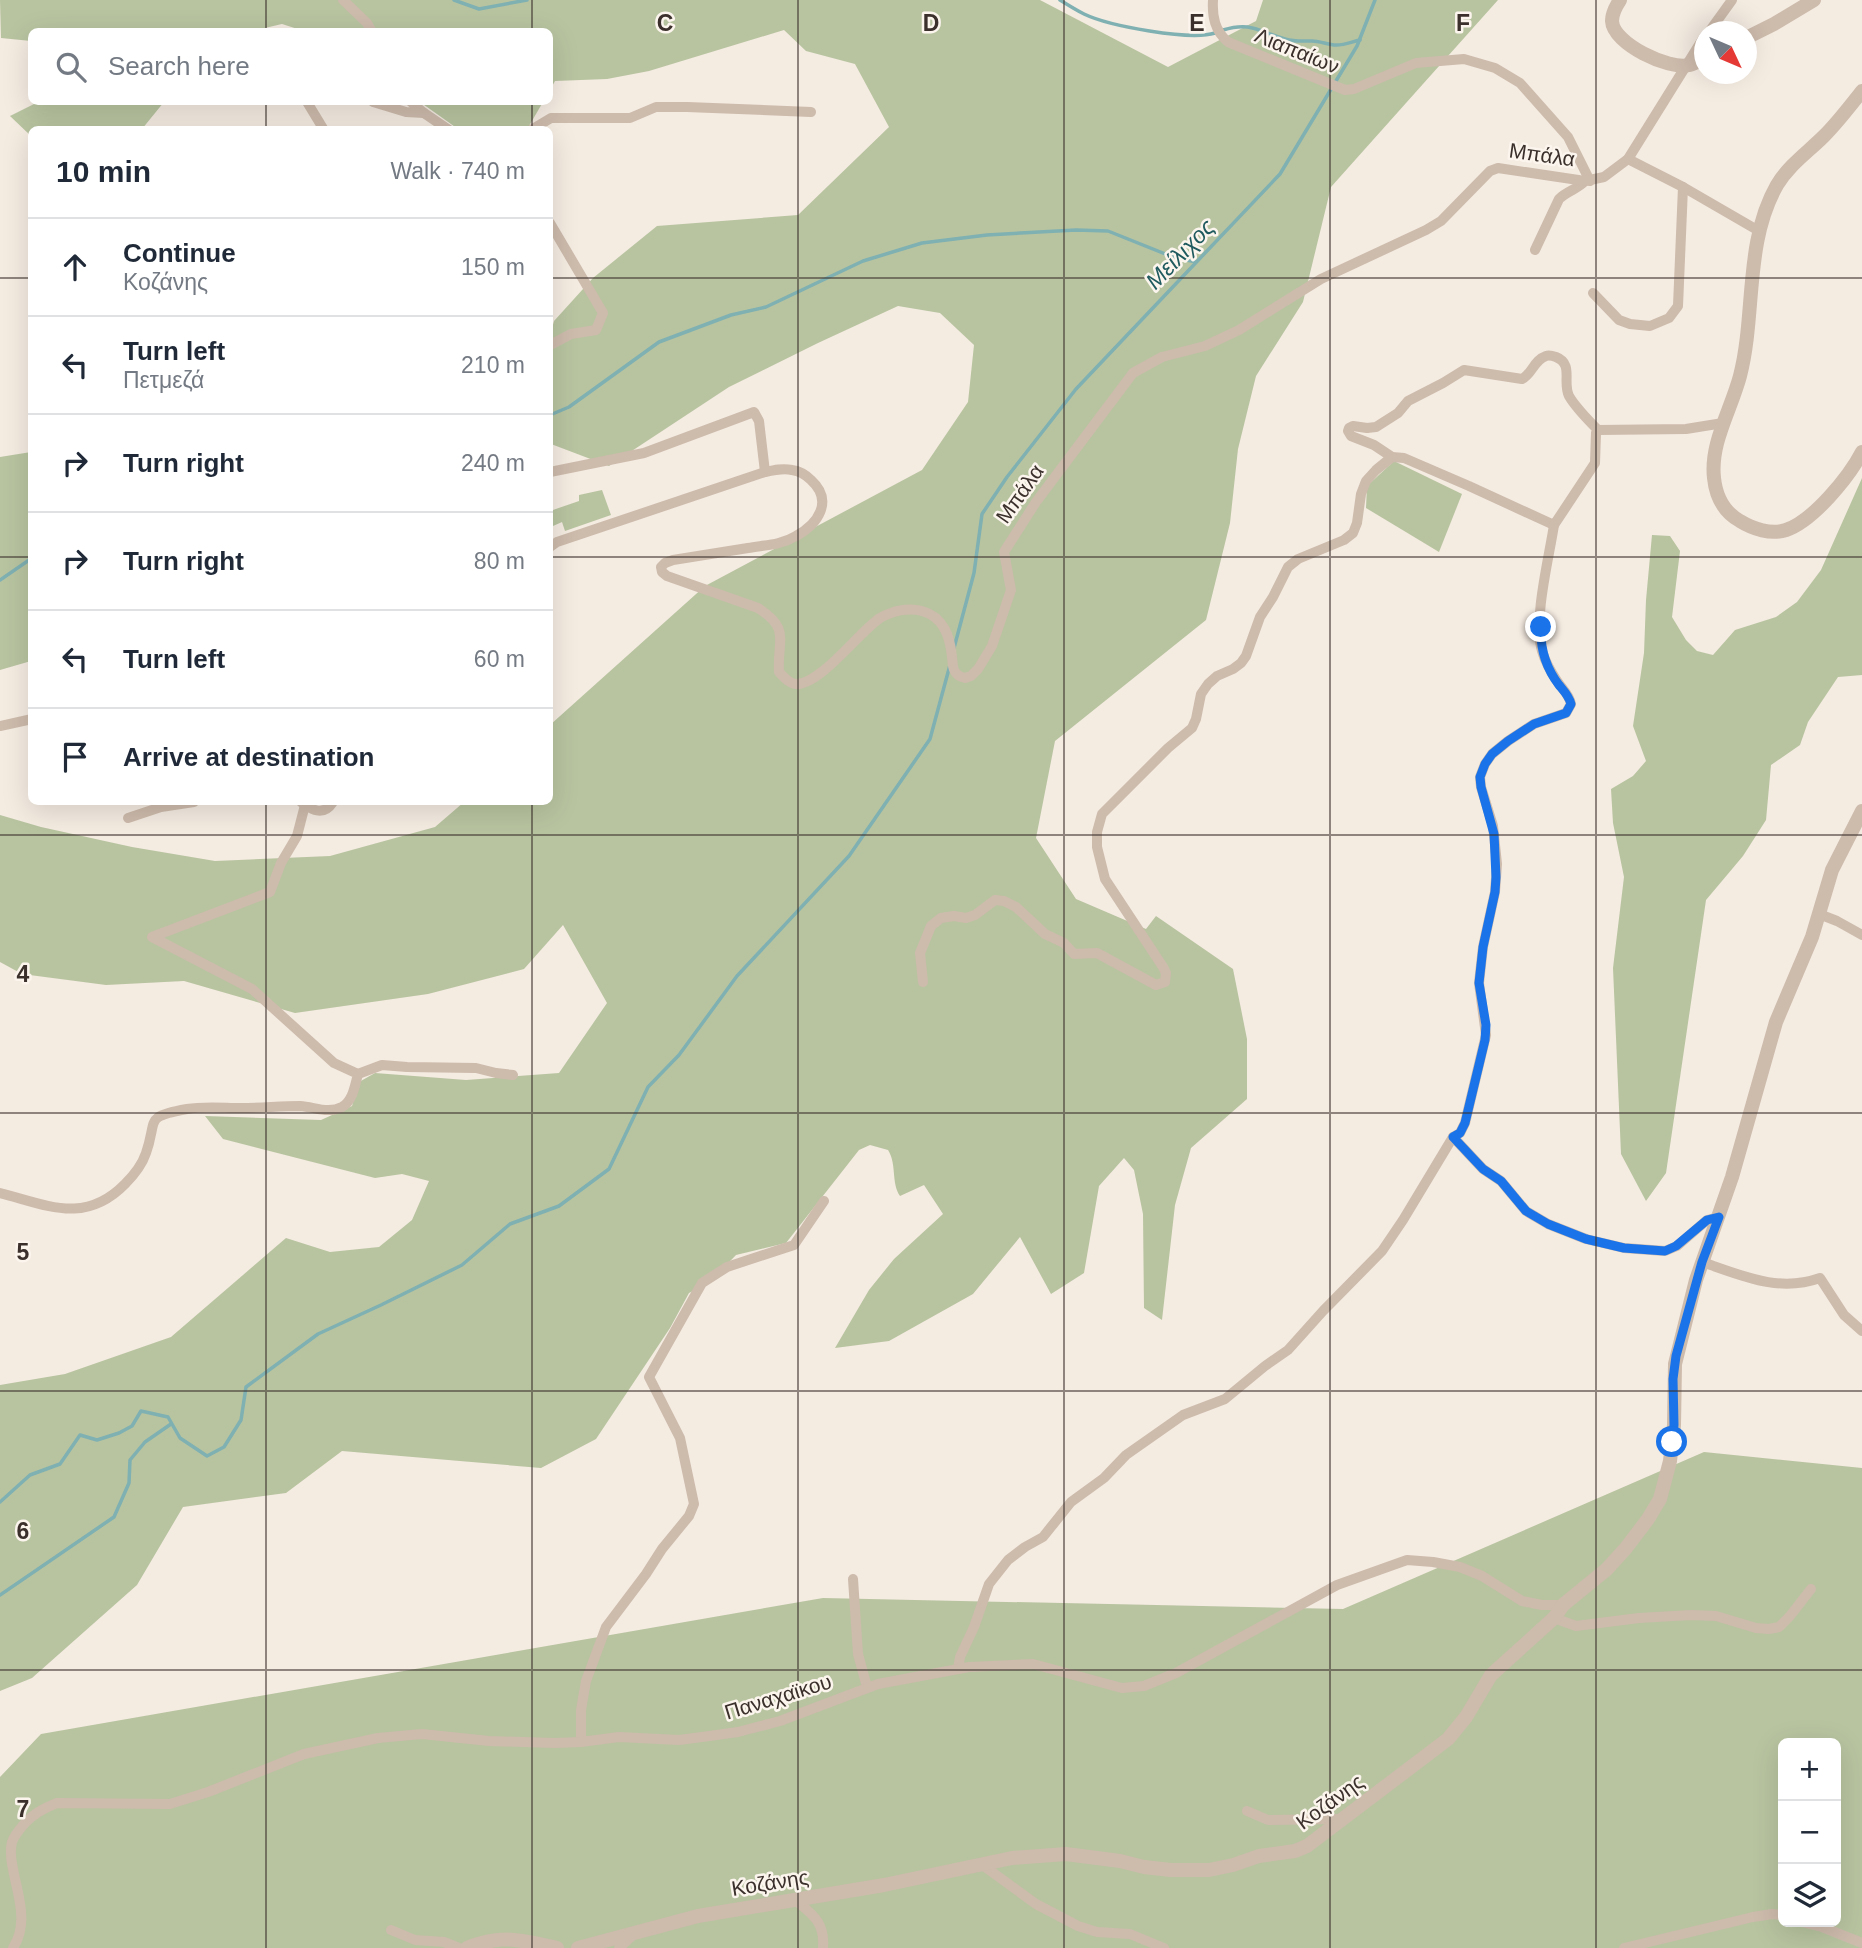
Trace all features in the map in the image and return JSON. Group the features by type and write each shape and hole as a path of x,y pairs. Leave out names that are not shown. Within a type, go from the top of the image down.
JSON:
{"street":[{"path":"343,0 369,28"},
{"name":"Λιαπαίων","path":"1213,0 1213,13 1219,31 1238,48 1328,82 1339,89 1354,89 1416,62 1464,59 1494,68 1520,83 1568,137 1588,181"},
{"path":"1620,0 1612,21 1618,34 1629,44 1656,59 1685,66 1694,63"},
{"path":"1717,21 1732,0"},
{"path":"1757,32 1814,0"},
{"name":"Μπάλα","path":"553,545 765,472 793,470 804,474 820,492 821,512 816,521 785,542 673,560 664,563 662,572 758,608 769,615 777,624 781,635 779,672 794,684 807,682 826,668 879,619 910,609 924,611 946,628 951,642 953,670 965,678 971,676 992,646 1011,590 1004,552 1036,502 1133,373 1162,357 1205,346 1239,330 1321,279 1426,230 1441,220 1490,171 1498,169 1588,181 1604,177 1628,159 1694,52"},
{"path":"1862,91 1824,136 1784,174 1768,202 1759,231 1742,364 1714,459 1713,475 1717,495 1730,516 1747,525 1777,532 1788,529 1806,517 1840,484 1862,452"},
{"path":"309,105 322,126"},
{"path":"383,105 406,112 424,113"},
{"path":"415,105 443,126"},
{"path":"538,126 551,118 630,118 656,107 811,112"},
{"path":"1628,159 1759,231"},
{"path":"1535,250 1559,199 1588,181"},
{"path":"1593,293 1619,320 1630,324 1650,326 1670,318 1678,306 1683,187"},
{"path":"553,228 603,313 596,330 570,334 553,343"},
{"path":"1554,525 1404,458 1392,457 1374,444 1349,435 1349,428 1376,427 1398,413 1408,401 1464,370 1522,379 1528,376 1538,361 1554,355 1564,361 1568,369 1566,387 1570,397 1598,430"},
{"path":"553,471 644,453 754,412 759,421 765,472"},
{"path":"1598,430 1686,429 1723,423"},
{"path":"958,1669 960,1657 989,1584 1009,1560 1043,1537 1071,1503 1104,1478 1126,1455 1183,1415 1225,1399 1289,1350 1382,1251 1453,1137 1460,1133 1465,1123 1486,1035 1479,983 1483,947 1495,892 1497,864 1493,826 1480,777 1492,754 1534,724 1566,713 1571,704 1543,653 1542,594 1554,525 1595,463 1598,430"},
{"path":"923,982 920,953 931,926 941,918 966,918 975,915 995,900 1016,907 1045,934 1063,943 1074,954 1097,953 1156,985 1164,982 1167,977 1163,967 1105,879 1097,847 1097,832 1102,814 1168,748 1192,728 1201,694 1208,684 1241,663 1260,617 1288,567 1298,559 1344,540 1353,533 1361,495 1367,481 1392,457"},
{"path":"0,726 28,720"},
{"path":"128,818 174,805"},
{"path":"302,805 297,835 281,863 270,891 152,937 252,989 334,1063 358,1074 382,1065 476,1068 513,1075"},
{"path":"306,805 321,812 331,805"},
{"name":"Κοζάνης","path":"578,1948 698,1916 884,1885 1012,1858 1066,1854 1144,1867 1209,1870 1259,1856 1295,1851 1307,1846 1448,1740 1492,1675 1553,1618 1563,1605 1607,1569 1626,1548 1648,1520 1662,1492 1667,1477 1674,1425 1675,1364 1702,1262 1744,1138 1770,1040 1812,937 1837,860 1862,811"},
{"path":"1819,914 1862,935"},
{"path":"0,1193 58,1208 81,1208 98,1204 114,1196 139,1167 146,1154 155,1119 163,1114 192,1108 301,1106 327,1111 347,1104 358,1074"},
{"path":"1453,1137 1483,1169 1501,1181 1526,1211 1548,1224 1586,1239 1624,1248 1665,1251 1676,1246 1707,1220 1719,1217"},
{"path":"581,1742 586,1681 606,1627 689,1516 694,1504 680,1438 649,1377 702,1283 727,1267 794,1245 824,1201"},
{"path":"1702,1262 1758,1281 1791,1285 1820,1278 1844,1315 1862,1331"},
{"name":"Παναχαϊκου","path":"13,1948 21,1935 23,1920 11,1860 11,1844 31,1816 57,1803 170,1804 195,1797 304,1754 378,1738 422,1734 489,1741 555,1743 628,1736 679,1740 738,1732 780,1721 867,1687 958,1669 1028,1664 1063,1671 1115,1688 1144,1686 1176,1673 1337,1585 1407,1560 1460,1567 1482,1576 1522,1601 1563,1605"},
{"path":"853,1579 858,1654 867,1687"},
{"path":"1553,1618 1576,1626 1639,1618 1716,1616 1756,1628 1769,1629 1779,1627 1811,1589"},
{"path":"1247,1811 1268,1820 1342,1819"},
{"path":"981,1864 1036,1904 1078,1926 1097,1932 1130,1934 1164,1948"},
{"path":"795,1900 819,1923 823,1933 822,1948"},
{"path":"1624,1948 1753,1917 1778,1915"},
{"path":"1822,1927 1862,1943"},
{"path":"391,1930 415,1940 444,1942 459,1948"},
{"path":"619,1948 635,1934"},
{"path":"467,1948 480,1943 518,1939 557,1948"}],"green space":[{"path":"0,0 1040,0 1168,67 1256,21 1263,0 1498,0 1331,187 1303,302 1256,376 1238,449 1230,523 1206,620 1055,741 1036,838 1076,899 1146,929 1156,916 1233,969 1247,1039 1247,1099 1191,1148 1175,1205 1162,1320 1144,1308 1143,1214 1134,1170 1124,1158 1099,1186 1084,1273 1051,1294 1020,1237 973,1294 889,1341 835,1348 869,1290 894,1259 943,1214 924,1185 900,1196 891,1155 888,1150 870,1145 859,1150 786,1243 736,1255 709,1283 689,1293 670,1328 596,1439 541,1468 342,1451 286,1493 183,1507 137,1585 32,1678 0,1691 0,1385 65,1374 171,1337 286,1238 330,1252 379,1247 412,1220 429,1181 402,1174 375,1178 223,1139 205,1116 321,1120 352,1106 359,1082 375,1073 466,1080 559,1073 607,1003 563,925 524,969 428,994 295,1013 184,981 106,985 22,974 0,962 0,815 132,847 215,861 330,856 435,827 461,805 553,805 553,722 705,586 922,470 968,402 974,345 940,313 898,306 729,387 609,466 553,445 553,325 593,278 657,226 798,215 889,127 855,64 806,51 784,30 649,71 607,79 555,81 553,85 553,28 294,28 282,24 265,28 28,28 28,41 1,38"},
{"path":"32,105 162,105 144,126 28,126 28,133 10,116"},
{"path":"424,105 541,105 529,126 454,126"},
{"path":"28,452 28,662 0,670 0,457"},
{"path":"1394,461 1462,494 1439,552 1366,508 1367,486"},
{"path":"1862,478 1862,675 1838,677 1808,722 1800,745 1771,765 1766,820 1743,856 1706,900 1666,1173 1646,1201 1621,1154 1613,968 1624,877 1613,823 1611,789 1633,776 1646,761 1633,726 1644,653 1652,535 1670,536 1680,551 1672,617 1686,640 1697,651 1713,655 1735,630 1776,617 1797,602 1821,570"},
{"path":"602,490 611,515 565,531 562,522 553,526 553,510 579,501 579,495"},
{"path":"1704,1452 1862,1468 1862,1948 0,1948 0,1777 41,1734 823,1598 1343,1609"}],"waterway":[{"path":"454,0 479,9 527,0"},
{"path":"1060,0 1096,19 1130,27 1169,34 1215,33"},
{"name":"Μείλιχος","path":"954,648 974,573 982,514 1007,477 1076,389 1280,174 1357,46 1375,0"},
{"path":"1223,30 1249,27 1289,40 1334,45 1360,40"},
{"path":"553,414 569,407 659,342 731,315 766,307 863,261 922,243 987,235 1108,231 1173,257 1196,262"},
{"path":"0,580 28,561"},
{"path":"0,1502 30,1475 60,1464 80,1435 97,1440 119,1433 132,1426 141,1411 168,1417 180,1438 207,1456 224,1447 241,1420 246,1387 318,1334 462,1265 510,1224 559,1206 609,1169 648,1087 679,1055 737,976 849,856 930,739 950,665"},
{"path":"0,1595 114,1517 129,1483 130,1460 145,1442 171,1424"}],"route":[{"path":"1541,627 1541,646 1546,662 1571,704 1566,713 1526,728 1492,754 1480,777 1493,826 1497,864 1495,892 1480,963 1479,992 1486,1035 1465,1123 1460,1133 1453,1137 1476,1163 1501,1181 1526,1211 1562,1231 1586,1239 1624,1248 1665,1251 1676,1246 1707,1220 1719,1217 1696,1280 1676,1356 1672,1442"}]}
